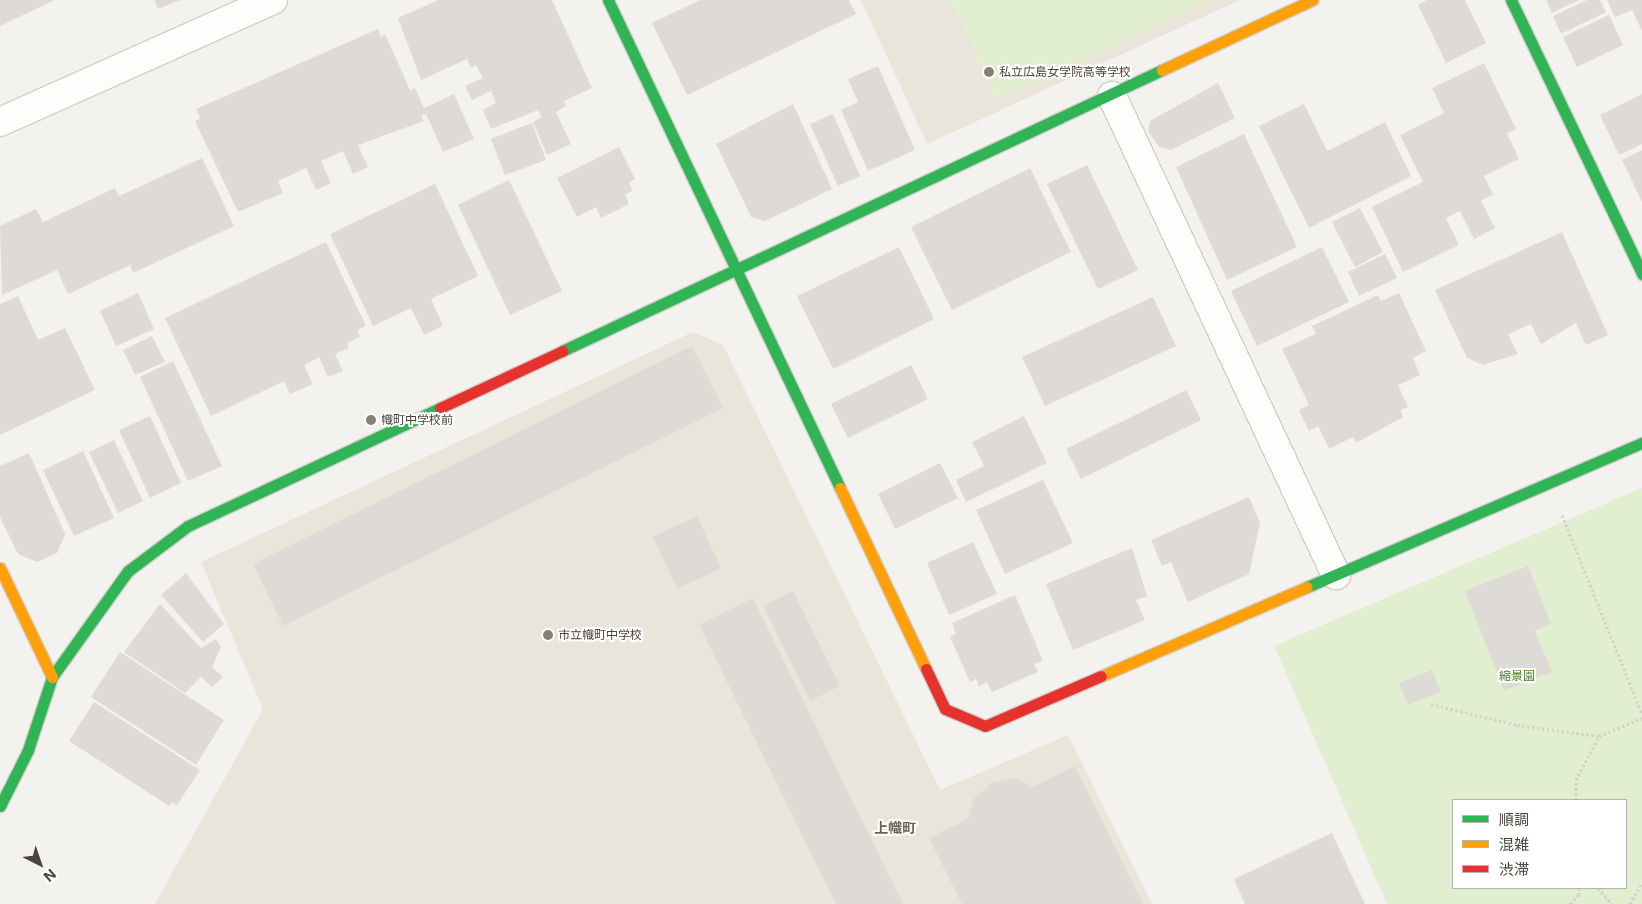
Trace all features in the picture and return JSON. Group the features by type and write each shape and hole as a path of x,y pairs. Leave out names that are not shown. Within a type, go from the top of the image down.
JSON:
{"street":[{"path":"0,122 273,0"},
{"path":"608,0 734,271 945,709 985,726 1642,443"},
{"path":"0,806 28,750 52,677 128,571 188,526 1112,96 1312,0"},
{"path":"1511,0 1642,274"},
{"path":"1112,96 1336,575"},
{"path":"0,568 52,677"}],"path":[{"path":"1431,704 1517,725 1599,736 1642,716 1561,513"},
{"path":"1576,799 1576,780 1599,736"},
{"path":"1630,904 1642,882"},
{"path":"1570,904 1579,895 1579,889"},
{"path":"1599,889 1612,904"}],"shaded area":[{"name":"私立広島女学院高等学校","path":"861,0 1240,0 927,144"},
{"name":"市立幟町中学校","path":"693,332 723,345 940,790 1068,735 1152,904 155,904 263,709 201,562"}],"green space":[{"path":"951,0 1212,0 997,100"},
{"name":"縮景園","path":"1642,488 1642,904 1387,904 1274,646"}],"building":[{"path":"0,0 55,0 0,26"},
{"path":"154,0 180,0 158,9"},
{"path":"438,0 552,0 592,88 564,101 566,106 556,112 571,144 547,155 533,122 542,117 538,110 491,129 483,110 496,103 491,91 472,100 465,86 483,78 476,65 471,68 467,59 421,80 398,18"},
{"path":"700,0 849,0 856,14 687,95 652,23"},
{"path":"1427,0 1465,0 1486,43 1446,63 1418,5"},
{"path":"1546,0 1579,0 1552,13"},
{"path":"1587,0 1600,0 1606,12 1561,34 1553,16"},
{"path":"1607,0 1642,0 1642,31 1632,10 1615,17"},
{"path":"1609,15 1623,45 1577,67 1563,37"},
{"path":"378,29 381,37 385,34 410,90 415,88 424,108 454,94 474,139 443,152 426,114 421,116 424,121 358,145 368,167 353,174 343,151 321,161 331,183 316,190 306,168 278,181 283,193 238,212 195,121 200,118 196,109"},
{"path":"1484,63 1516,129 1507,133 1519,159 1484,176 1493,195 1481,200 1495,228 1474,239 1460,211 1446,218 1459,245 1403,272 1372,207 1423,182 1400,135 1444,113 1432,88"},
{"path":"878,66 915,150 868,171 841,110 858,102 848,79"},
{"path":"1218,83 1235,118 1171,150 1159,147 1148,131 1150,121"},
{"path":"1642,94 1642,144 1619,155 1600,115"},
{"path":"793,104 832,189 765,221 751,217 716,144"},
{"path":"1304,104 1327,151 1385,122 1411,176 1309,228 1259,126"},
{"path":"833,114 860,176 838,186 810,124"},
{"path":"532,123 546,160 505,175 491,139"},
{"path":"1244,134 1297,247 1227,280 1176,167"},
{"path":"619,147 635,179 629,183 633,191 625,194 629,204 601,218 596,207 577,217 557,178"},
{"path":"1642,150 1642,202 1622,160"},
{"path":"202,158 234,226 133,273 130,265 68,294 57,270 2,295 0,226 36,209 43,222 115,188 119,196"},
{"path":"1087,165 1138,270 1098,289 1047,184"},
{"path":"1030,168 1071,252 952,310 911,227"},
{"path":"509,180 562,291 510,315 458,205"},
{"path":"435,184 478,276 431,299 443,326 424,335 411,308 373,326 330,234"},
{"path":"1360,208 1383,252 1355,267 1332,222"},
{"path":"1562,232 1608,335 1586,345 1576,323 1541,344 1531,324 1508,334 1518,354 1483,365 1467,358 1435,290"},
{"path":"326,242 366,326 357,330 360,337 347,343 349,348 335,354 343,371 328,377 319,357 304,365 313,384 290,394 284,381 211,416 165,318"},
{"path":"899,247 934,319 833,369 797,296"},
{"path":"1322,247 1349,302 1257,346 1231,291"},
{"path":"1385,254 1397,278 1359,296 1348,272"},
{"path":"138,293 154,329 116,346 100,311"},
{"path":"1399,293 1426,351 1413,358 1420,375 1398,385 1408,407 1401,410 1403,417 1356,443 1353,437 1329,449 1318,426 1309,431 1299,410 1309,405 1282,349 1316,334 1312,326 1378,295 1381,301"},
{"path":"18,296 38,340 65,328 95,390 0,435 0,304"},
{"path":"1153,297 1176,346 1045,406 1022,357"},
{"path":"152,336 165,362 135,375 123,350"},
{"path":"692,346 723,408 283,626 253,564"},
{"path":"173,361 222,466 188,481 140,377"},
{"path":"911,365 928,399 848,438 831,404"},
{"path":"1186,390 1201,420 1081,479 1066,449"},
{"path":"150,416 181,483 150,498 119,430"},
{"path":"1024,416 1047,463 966,502 956,480 984,466 972,442"},
{"path":"114,440 143,501 118,513 89,452"},
{"path":"83,451 114,518 74,536 43,470"},
{"path":"29,453 65,534 57,553 37,562 18,554 0,517 0,466"},
{"path":"940,463 958,498 895,529 878,494"},
{"path":"1043,480 1073,543 1005,574 976,510"},
{"path":"1249,497 1260,523 1249,574 1188,602 1171,562 1162,566 1151,540"},
{"path":"697,516 721,568 677,589 653,537"},
{"path":"973,542 997,594 949,615 927,563"},
{"path":"1132,548 1147,596 1136,600 1145,620 1073,650 1046,584"},
{"path":"1528,566 1551,624 1535,631 1552,672 1504,691 1465,591"},
{"path":"186,573 224,624 203,642 161,595"},
{"path":"793,591 840,686 810,701 763,606"},
{"path":"1015,595 1043,661 1034,664 1038,672 992,692 987,682 979,686 976,679 970,682 950,637 956,634 952,623"},
{"path":"753,598 903,904 836,904 699,625"},
{"path":"160,604 201,648 216,639 221,647 212,667 223,677 212,687 201,677 185,693 124,652"},
{"path":"120,652 224,720 196,765 91,697"},
{"path":"1432,670 1441,692 1408,705 1399,683"},
{"path":"94,702 200,770 177,805 172,802 169,806 69,741"},
{"path":"1075,766 1143,904 962,904 929,838 968,819 973,800 991,783 1015,778 1033,787"},
{"path":"1332,833 1365,904 1245,904 1234,879"}],"traffic: fast":[{"path":"608,0 840,488"},
{"path":"1511,0 1642,274"},
{"path":"562,351 1162,70"},
{"path":"0,806 28,750 52,677 128,571 188,526 440,408"},
{"path":"1307,587 1642,443"}],"traffic: slow":[{"path":"1162,70 1312,0"},
{"path":"840,488 926,669"},
{"path":"0,568 52,677"},
{"path":"1101,676 1307,587"}],"traffic: jam":[{"path":"440,408 562,351"},
{"path":"926,669 945,709 985,726 1101,676"}],"place":[{"name":"私立広島女学院高等学校","path":"989,72"},
{"name":"幟町中学校前","path":"371,420"},
{"name":"市立幟町中学校","path":"548,635"}],"district":[{"name":"上幟町","path":"895,828"}]}
